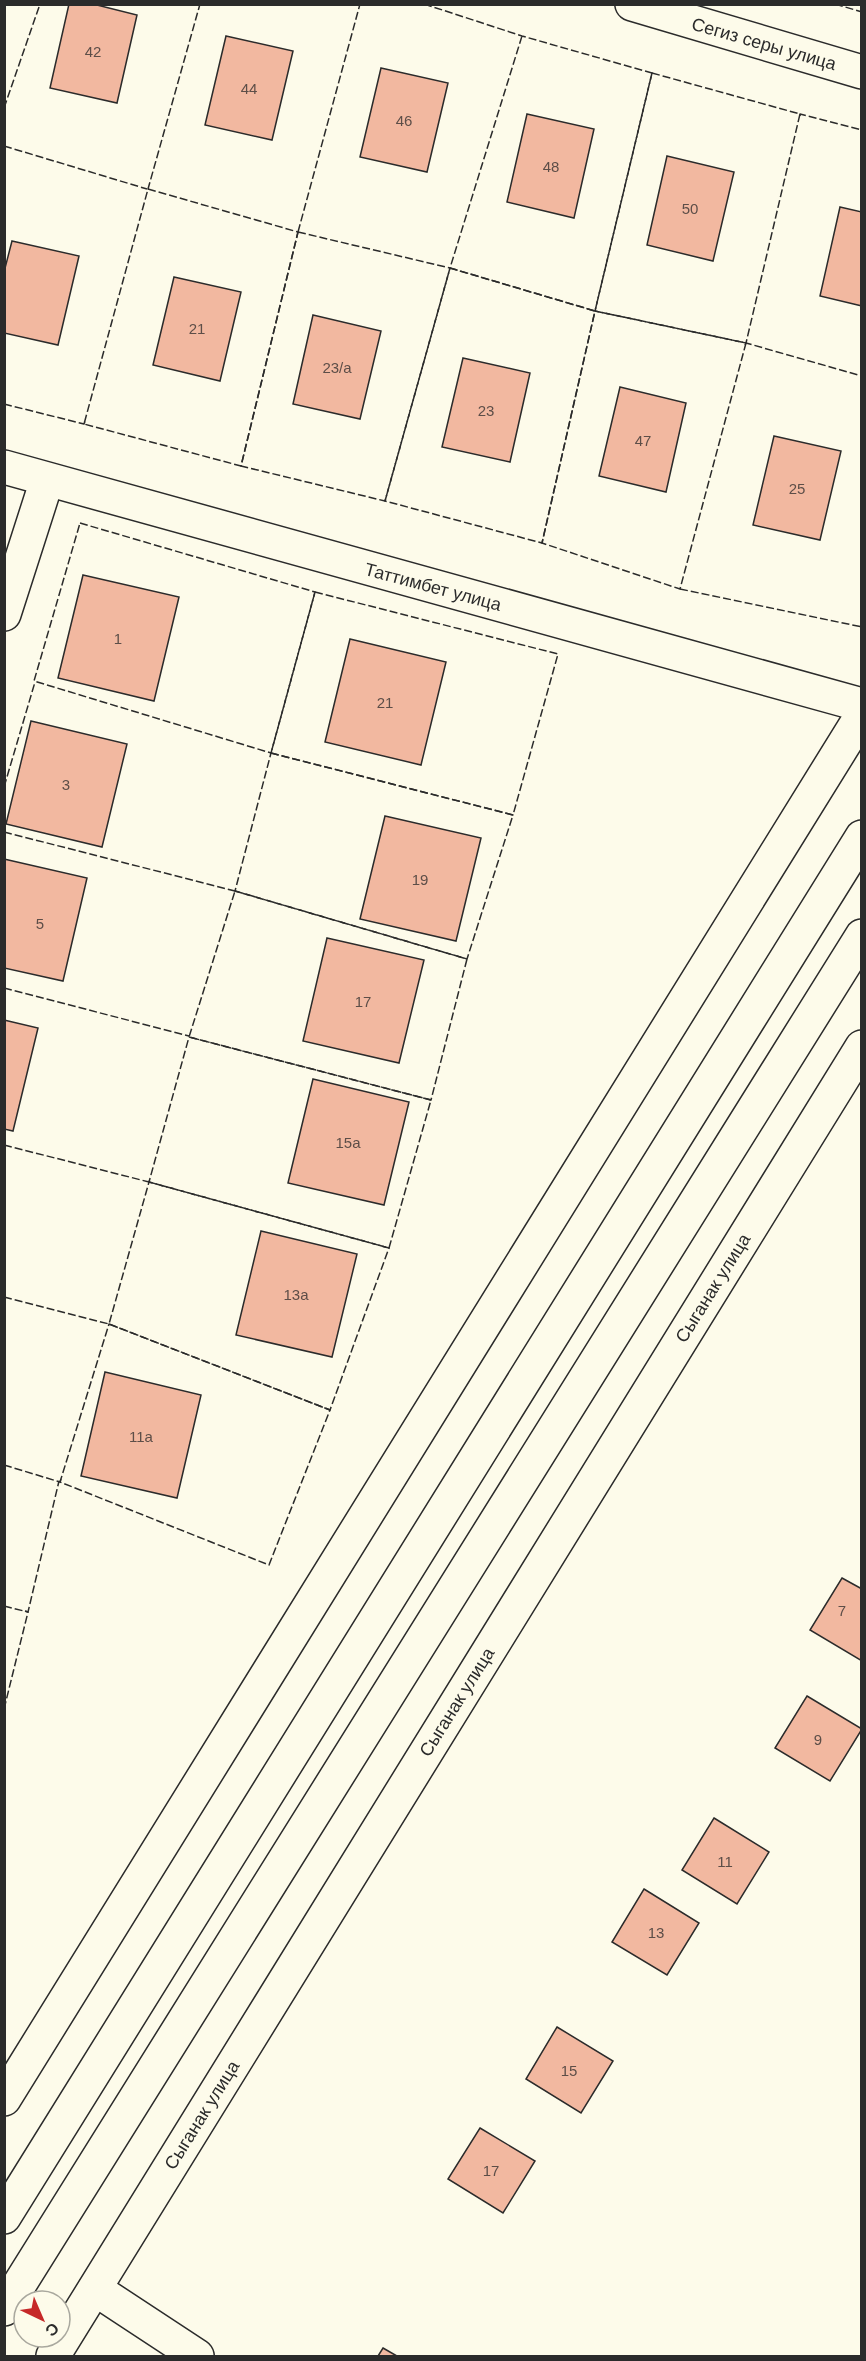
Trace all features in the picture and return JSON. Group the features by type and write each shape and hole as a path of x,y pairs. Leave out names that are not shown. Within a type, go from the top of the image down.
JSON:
{"main road":[{"name":"Сегиз серы улица","path":"632,4 861,72"},
{"name":"Таттимбет улица","path":"4,467 861,705"},
{"path":"4,614 47,480"},
{"path":"4,2099 861,715"},
{"path":"4,2217 861,837"},
{"path":"4,2309 861,936"},
{"name":"Сыганак улица","path":"53,2356 861,1047"},
{"path":"95,2289 197,2356"}],"building":[{"path":"69,4 93,4 137,15 117,103 50,88"},
{"path":"226,36 293,51 272,140 205,125"},
{"path":"381,68 448,83 427,172 360,157"},
{"path":"527,114 594,129 574,218 507,202"},
{"path":"667,156 734,172 713,261 647,245"},
{"path":"840,207 862,212 862,306 820,296"},
{"path":"12,241 79,256 58,345 4,333 4,272"},
{"path":"174,277 241,292 220,381 153,365"},
{"path":"313,315 381,331 360,419 293,404"},
{"path":"463,358 530,373 510,462 442,447"},
{"path":"620,387 686,403 666,492 599,476"},
{"path":"774,436 841,451 820,540 753,525"},
{"path":"83,575 179,597 154,701 58,678"},
{"path":"350,639 446,662 421,765 325,742"},
{"path":"31,721 127,744 102,847 6,824"},
{"path":"385,816 481,838 456,941 360,919"},
{"path":"4,859 87,878 63,981 4,968"},
{"path":"327,938 424,960 399,1063 303,1041"},
{"path":"4,1020 38,1028 13,1131 4,1129"},
{"path":"313,1079 409,1102 384,1205 288,1183"},
{"path":"261,1231 357,1254 332,1357 236,1335"},
{"path":"105,1372 201,1395 177,1498 81,1476"},
{"path":"842,1578 862,1589 862,1661 810,1630"},
{"path":"807,1696 862,1729 830,1781 775,1748"},
{"path":"714,1818 769,1852 737,1904 682,1870"},
{"path":"644,1889 699,1923 667,1975 612,1942"},
{"path":"557,2027 613,2061 581,2113 526,2079"},
{"path":"480,2128 535,2161 503,2213 448,2179"},
{"path":"383,2348 397,2356 378,2356"}],"fence":[{"path":"4,108 40,4"},
{"path":"149,189 200,4"},
{"path":"298,232 360,4"},
{"path":"424,4 522,36 652,73 595,311 450,268 522,36"},
{"path":"835,4 862,12"},
{"path":"652,73 800,114 746,343 595,311 652,73"},
{"path":"800,116 800,114 862,130"},
{"path":"4,146 147,189"},
{"path":"148,189 298,232 241,466 84,424 148,189"},
{"path":"298,232 450,268 385,501 241,466 298,232"},
{"path":"450,268 595,311 542,543 385,501 450,268"},
{"path":"595,311 746,343 680,589 542,543 595,311"},
{"path":"745,345 746,343 862,376"},
{"path":"4,404 84,424 85,421"},
{"path":"80,523 315,592 271,753 34,681 80,523"},
{"path":"680,589 862,627"},
{"path":"315,592 558,654 513,815 271,753 315,592"},
{"path":"4,787 35,682"},
{"path":"271,753 513,815 467,959 235,891 271,753"},
{"path":"4,832 235,891 236,889"},
{"path":"235,891 467,959 431,1100 189,1037 235,891"},
{"path":"4,988 189,1036"},
{"path":"189,1037 431,1100 389,1248 149,1182 189,1037"},
{"path":"4,1145 149,1182 149,1180"},
{"path":"149,1182 389,1248 330,1410 109,1324 149,1182"},
{"path":"4,1297 109,1324"},
{"path":"109,1324 330,1410 269,1565 60,1482 109,1324"},
{"path":"4,1465 60,1482 61,1479"},
{"path":"4,1606 28,1612 59,1481"},
{"path":"4,1709 28,1612 25,1611"}]}
